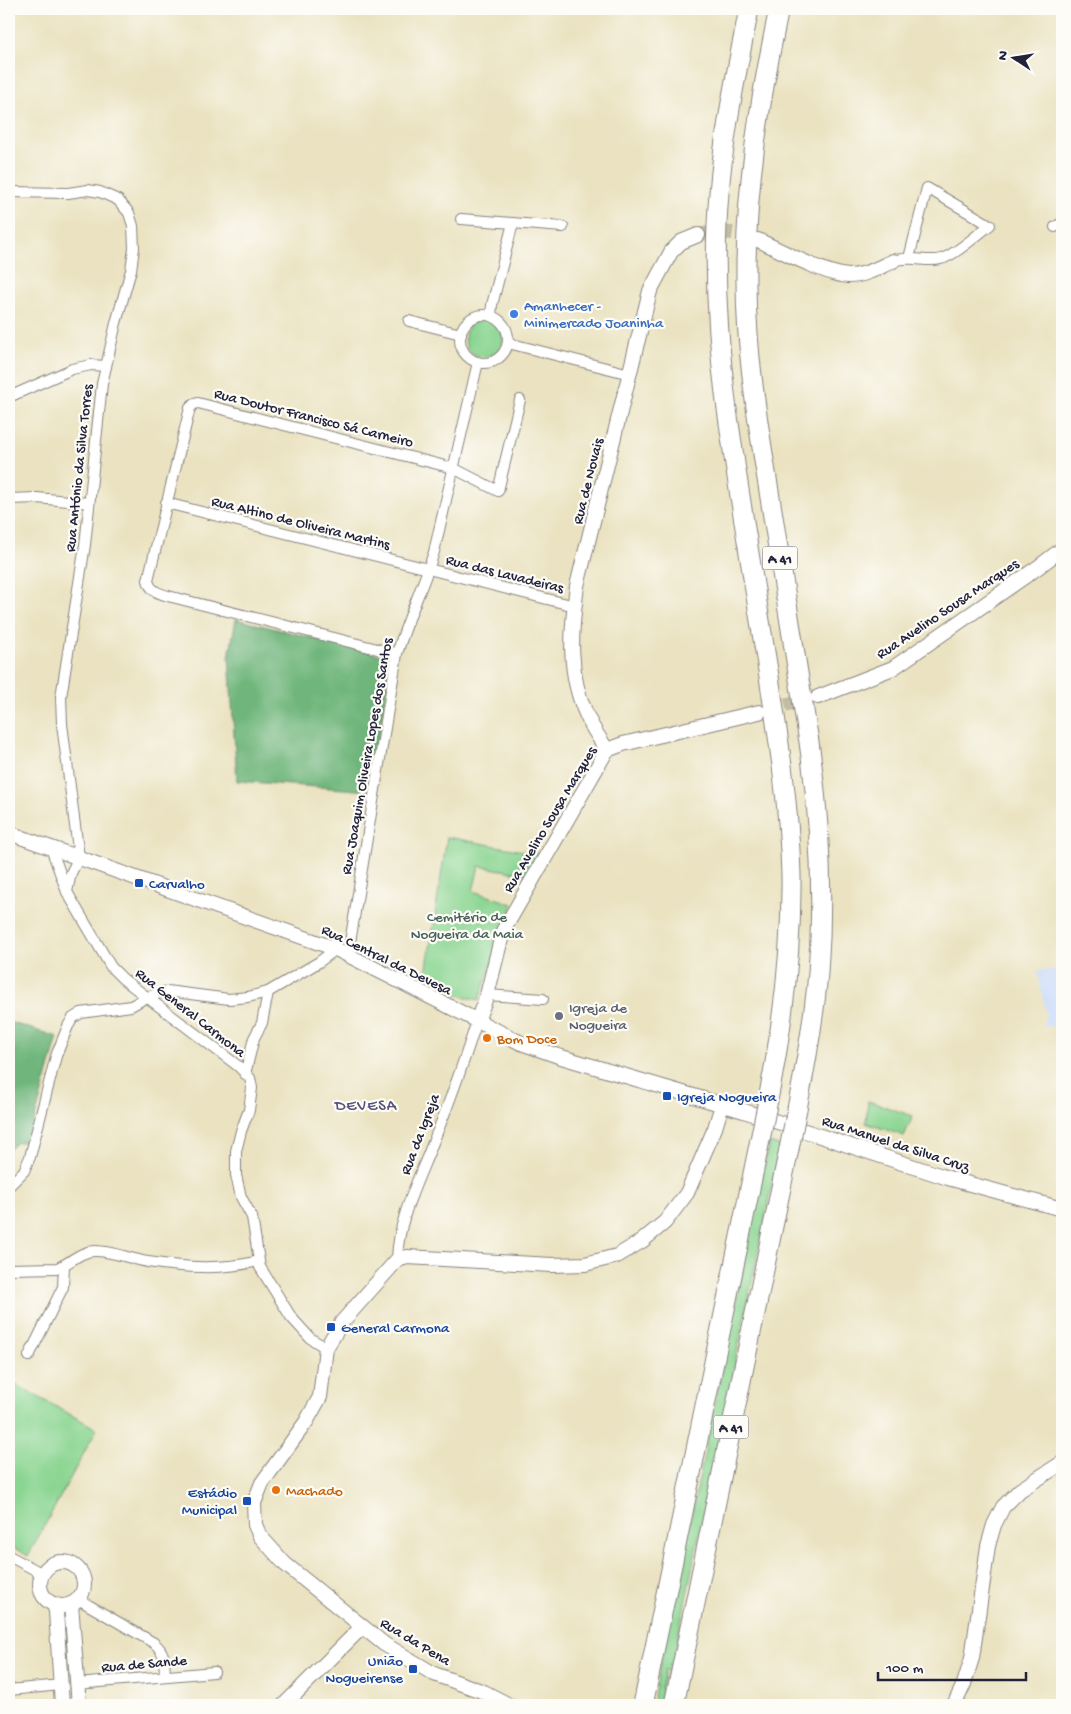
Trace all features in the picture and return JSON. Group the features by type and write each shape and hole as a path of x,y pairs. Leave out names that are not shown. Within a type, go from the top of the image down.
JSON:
{"highway":[{"name":"A 41","path":"643,1705 768,1100 780,1036 788,961 791,883 788,815 781,755 726,402 721,362 716,281 717,220 722,159 749,9"},
{"name":"A 41","path":"674,1705 797,1109 818,973 821,912 819,843 811,759 756,411 748,336 746,227 753,151 779,9"}],"street":[{"path":"758,240 838,274 850,276 862,274 893,261 909,258 940,260 990,226 927,188 909,258"},
{"name":"Rua António da Silva Torres","path":"9,192 68,193 88,190 100,192 118,200 129,213 133,226 134,248 131,270 116,322 98,414 80,579 61,697 62,724 79,857"},
{"path":"461,219 563,227"},
{"path":"491,316 492,305 513,223"},
{"name":"Rua de Novais","path":"607,750 587,716 576,681 572,656 574,606 650,291 671,252 681,242 698,235"},
{"path":"481,315 491,316 503,323 508,343 506,349 498,358 487,363 478,362 469,358 464,353 460,334 464,325 472,318 481,315"},
{"path":"409,321 460,334"},
{"path":"508,343 630,374"},
{"name":"Rua Joaquim Oliveira Lopes dos Santos","path":"342,952 397,654 429,569 478,362"},
{"path":"9,398 72,369 90,365 106,366"},
{"path":"453,468 498,491 520,400"},
{"name":"Rua Doutor Francisco Sá Carneiro","path":"397,654 155,592 149,586 148,580 188,414 190,408 198,403 453,468"},
{"path":"9,499 37,498 89,503"},
{"name":"Rua Altino de Oliveira Martins","path":"166,503 429,569"},
{"name":"Rua Avelino Sousa Marques","path":"818,697 893,668 1062,549"},
{"name":"Rua das Lavadeiras","path":"429,569 574,606"},
{"name":"Rua Avelino Sousa Marques","path":"476,1021 487,995 503,931 607,750 623,744 759,712"},
{"name":"Rua Central da Devesa","path":"9,833 342,952 521,1043 558,1056 722,1104"},
{"name":"Rua General Carmona","path":"52,848 67,892 112,967 123,979 238,1066 250,1078 252,1099 236,1151 236,1174 241,1197 252,1217 260,1267 291,1317 310,1338 326,1348"},
{"path":"67,892 71,873 79,857"},
{"path":"9,1186 24,1171 30,1157 56,1056 73,1018 81,1013 131,1006 146,997 167,991 229,999 248,997 268,992 318,962 342,952"},
{"path":"245,1074 254,1038 262,1023 268,992"},
{"path":"487,995 543,999"},
{"name":"Rua da Igreja","path":"397,1260 398,1243 412,1195 435,1138 476,1021"},
{"path":"326,1348 342,1322 397,1260 407,1257 552,1265 585,1264 618,1256 642,1241 665,1222 687,1193 722,1104"},
{"name":"Rua Manuel da Silva Cruz","path":"722,1104 948,1178 1062,1209"},
{"path":"9,1269 48,1269 64,1266 73,1258 94,1251 147,1262 196,1268 237,1266 259,1261"},
{"path":"29,1356 63,1287 64,1266"},
{"name":"Rua da Pena","path":"326,1348 320,1398 306,1422 262,1483 254,1503 254,1525 260,1536 285,1564 384,1644 434,1674 471,1687 510,1705"},
{"path":"954,1705 964,1684 972,1658 988,1546 994,1525 1003,1507 1020,1490 1062,1463"},
{"path":"9,1556 43,1574"},
{"path":"79,1705 74,1602 84,1585 76,1568 65,1563 58,1563 47,1569 43,1574 41,1581 43,1595 54,1604 60,1606 74,1602 154,1643 161,1649 166,1676"},
{"path":"54,1604 62,1705"},
{"path":"284,1705 362,1627"},
{"name":"Rua de Sande","path":"77,1684 214,1672"},
{"path":"9,1690 61,1685"}],"shaded area":[{"path":"1037,970 1062,970 1062,1026 1043,1026 1046,1013"}],"green space":[{"path":"484,319 497,325 503,338 497,351 484,357 471,351 465,338 471,325"},
{"path":"236,619 389,657 391,664 370,791 237,781 229,657"},
{"name":"Cemitério de Nogueira da Maia","path":"447,837 540,854 529,875 479,866 473,891 513,904 479,1000 424,987"},
{"path":"9,1022 58,1037 28,1142 16,1142 9,1151"},
{"path":"868,1101 913,1116 904,1136 866,1123"},
{"path":"769,1143 780,1146 664,1705 660,1705 668,1671 665,1670 658,1705 652,1705"},
{"path":"9,1381 97,1429 28,1556 9,1545"}],"tunnel":[{"path":"698,235 727,232 756,239"},
{"path":"765,710 812,698"}],"place":[{"name":"Amanhecer - Minimercado Joaninha","path":"514,314"},
{"name":"Carvalho","path":"139,883"},
{"name":"Igreja de Nogueira","path":"559,1016"},
{"name":"Bom Doce","path":"487,1038"},
{"name":"Igreja Nogueira","path":"667,1096"},
{"name":"General Carmona","path":"331,1327"},
{"name":"Machado","path":"276,1490"},
{"name":"Estádio Municipal","path":"247,1501"},
{"name":"União Nogueirense","path":"413,1669"}],"district":[{"name":"DEVESA","path":"366,1104"}]}
